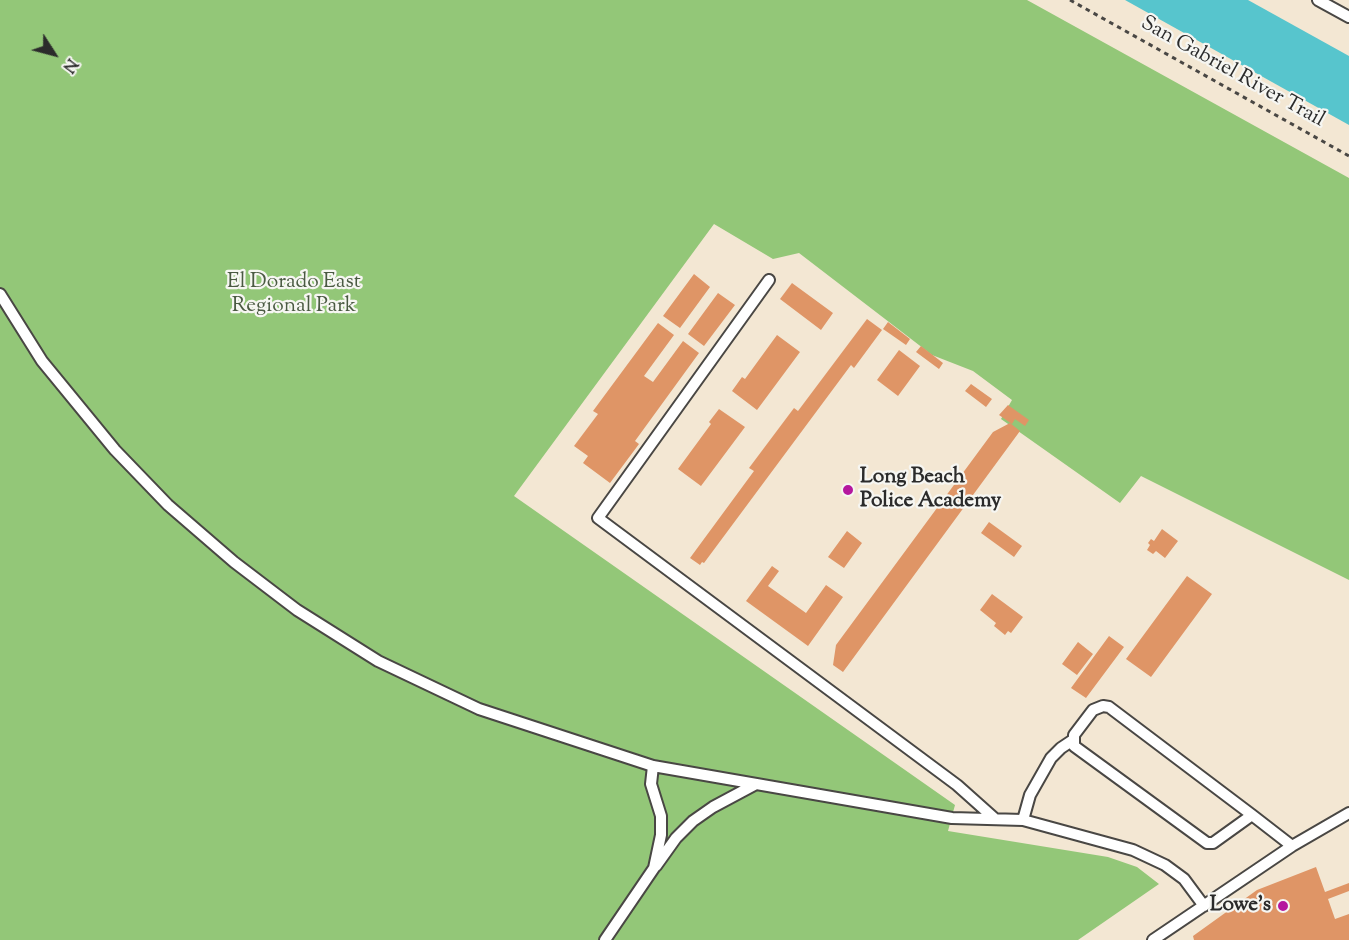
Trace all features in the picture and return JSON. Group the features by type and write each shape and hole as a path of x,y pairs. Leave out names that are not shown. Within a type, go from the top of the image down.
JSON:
{"lane":[{"path":"1318,0 1349,17"},
{"path":"770,280 598,518 957,784 994,818"},
{"path":"0,294 42,362 115,450 168,505 234,562 297,610 378,662 479,709 653,766 952,818 1023,820 1133,849 1165,865 1184,879 1204,906"},
{"path":"1023,820 1030,795 1046,767 1060,748 1072,740 1093,710 1102,706 1108,708 1292,846"},
{"path":"1072,740 1074,746 1207,843 1213,843 1252,815"},
{"path":"653,766 651,784 661,816 654,868"},
{"path":"605,940 676,838 693,821 713,807 756,784"},
{"path":"1153,940 1292,846 1349,813"}],"path":[{"name":"San Gabriel River Trail","path":"1070,0 1349,156"}],"green space":[{"name":"El Dorado East Regional Park","path":"0,0 1027,0 1349,178 1349,580 1141,476 1120,503 1001,419 1012,400 973,371 932,355 799,253 773,259 714,224 514,496 955,805 948,831 1108,857 1137,867 1159,884 1078,940 0,940"}],"water":[{"path":"1125,0 1248,0 1349,56 1349,125"}],"building":[{"path":"694,274 710,287 680,328 663,316"},
{"path":"792,283 833,313 821,330 780,299"},
{"path":"718,293 735,305 704,346 688,334"},
{"path":"867,319 882,330 854,368 851,365 704,563 700,565 690,558 754,471 749,468 794,408 798,411"},
{"path":"888,322 910,339 906,345 883,329"},
{"path":"658,323 674,335 644,376 653,382 683,341 699,353 635,441 639,444 610,483 583,463 588,456 574,446 598,414 593,411"},
{"path":"777,335 800,352 757,410 732,391 742,377 745,379"},
{"path":"921,346 943,363 939,369 916,352"},
{"path":"899,350 920,366 898,396 877,380"},
{"path":"971,384 992,399 986,407 965,391"},
{"path":"1008,405 1029,420 1025,426 1015,419 1012,424 999,415"},
{"path":"719,409 745,427 701,486 678,469 711,424 709,422"},
{"path":"1010,423 1020,431 843,672 833,665 836,645 993,432"},
{"path":"989,522 1022,546 1014,557 981,533"},
{"path":"1162,529 1178,541 1165,558 1156,551 1153,554 1147,550 1150,545 1148,543 1151,539 1154,541"},
{"path":"847,531 862,543 844,568 828,557"},
{"path":"772,566 779,571 768,586 806,613 826,585 843,597 808,646 746,601"},
{"path":"1187,576 1212,594 1151,677 1126,659"},
{"path":"992,594 1023,617 1011,633 1008,631 1005,635 994,626 996,623 980,610"},
{"path":"1109,636 1124,647 1086,698 1071,688"},
{"path":"1078,642 1093,654 1077,675 1062,664"},
{"name":"Lowe's","path":"1316,867 1325,892 1349,883 1349,891 1328,899 1335,919 1349,914 1349,940 1194,940 1193,936 1257,890"}],"place":[{"name":"Long Beach Police Academy","path":"848,490"},
{"name":"Lowe's","path":"1283,906"}]}
